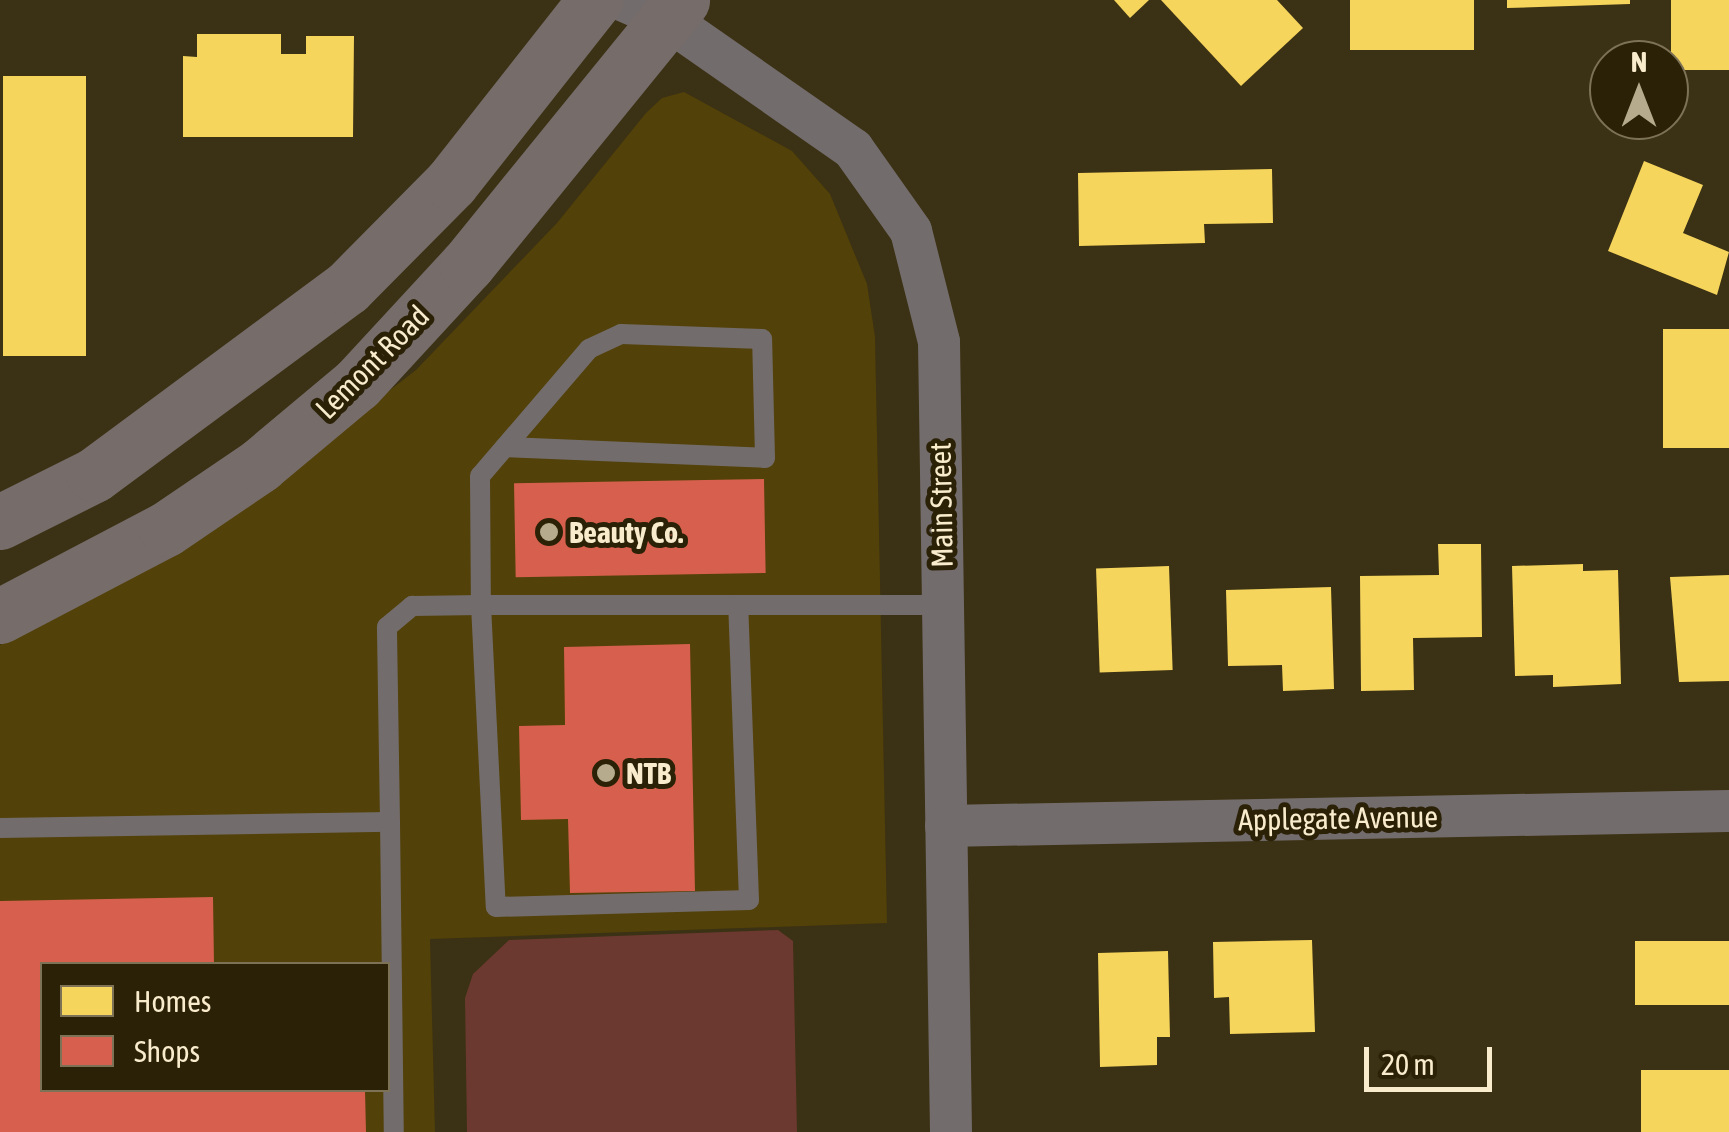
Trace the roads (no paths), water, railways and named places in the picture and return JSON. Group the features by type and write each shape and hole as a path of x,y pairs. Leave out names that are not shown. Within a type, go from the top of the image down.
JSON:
{"main road":[{"path":"0,522 94,475 347,288 451,183 595,0"},
{"name":"Lemont Road","path":"0,616 166,530 260,466 358,384 466,265 658,7"}],"street":[{"name":"Main Street","path":"658,7 853,149 911,231 938,342 951,1132"},
{"name":"Applegate Avenue","path":"946,826 1729,810"}],"lane":[{"path":"505,447 765,458 762,339 620,334 588,350 480,476 481,605 496,907 750,900 738,605"},
{"path":"394,1132 387,627 412,606 943,605"},
{"path":"0,828 390,822"}],"place":[{"name":"Beauty Co.","path":"549,532"},
{"name":"NTB","path":"606,773"}]}
